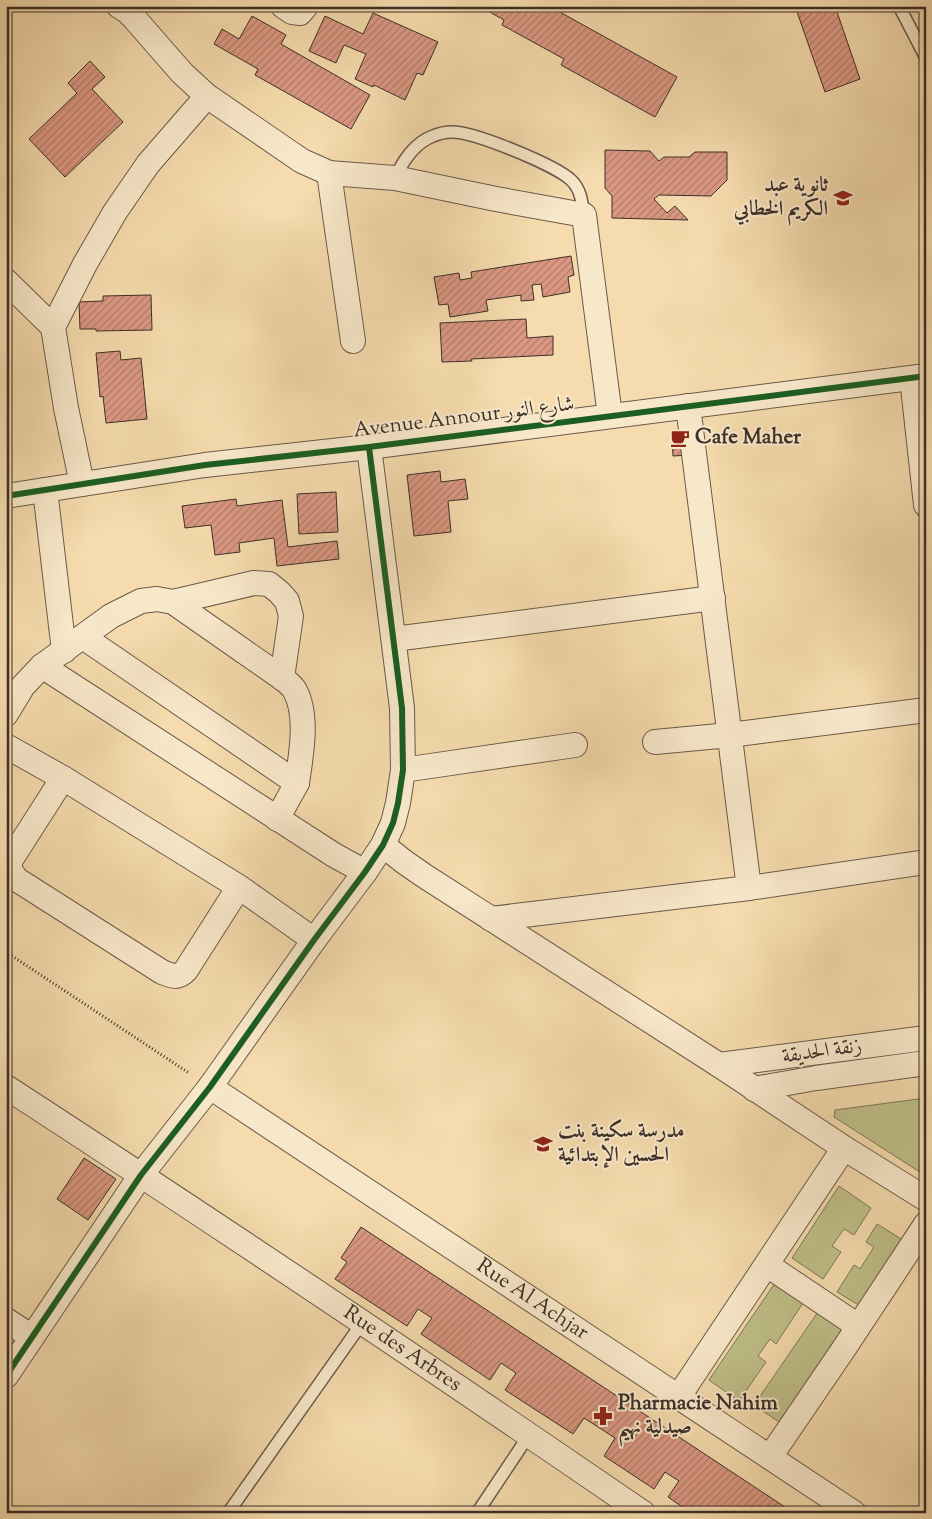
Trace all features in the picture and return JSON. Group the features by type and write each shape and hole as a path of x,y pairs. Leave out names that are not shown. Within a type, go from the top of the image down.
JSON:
{"street":[{"path":"283,6 292,12 300,13 306,6"},
{"path":"130,10 182,73 207,96 302,161 328,173 395,178 584,215 610,416"},
{"path":"82,484 66,408 53,326 84,264 115,212 148,164 207,96"},
{"path":"328,173 353,341"},
{"path":"6,281 53,326"},
{"path":"919,377 926,505"},
{"name":"Avenue Annour شارع النور","path":"6,496 206,464 369,447 919,377"},
{"path":"688,406 749,888"},
{"path":"6,1376 32,1337 150,1181 210,1087 314,940 384,846 393,823 403,770 402,708 369,447"},
{"path":"44,490 64,651"},
{"path":"6,714 23,686 42,666 111,616 141,601 157,599 173,602 254,583 268,584 287,601 291,616 282,678"},
{"path":"394,639 713,598"},
{"path":"173,602 282,678 293,688 300,707 303,723 301,754 297,783 277,819"},
{"path":"83,636 297,783"},
{"path":"42,666 277,819 365,872"},
{"path":"655,742 730,735 926,710"},
{"path":"403,770 575,745"},
{"path":"6,746 63,778 239,887 314,940"},
{"path":"63,778 13,854 10,865 12,875 162,972 175,976 181,975 239,887"},
{"path":"384,846 403,861 844,1148 926,1199"},
{"path":"491,918 749,888 926,862"},
{"name":"زنقة الحديقة","path":"719,1065 926,1038"},
{"name":"زنقة الحديقة","path":"754,1089 816,1078 926,1063"},
{"name":"Rue des Arbres","path":"6,1087 362,1322 643,1513"},
{"name":"Rue Al Achjar","path":"210,1087 854,1513"},
{"path":"679,1396 844,1148"},
{"path":"770,1457 926,1224"},
{"path":"767,1265 858,1326"},
{"path":"6,1320 32,1337"}],"lane":[{"path":"899,6 926,58"},
{"path":"395,178 403,162 417,145 432,136 452,132 480,138 525,155 560,172 572,181 579,192 584,215"},
{"path":"228,1513 362,1322"},
{"path":"478,1513 529,1435"}],"path":[{"path":"6,952 210,1087"}],"green space":[{"path":"926,1098 926,1176 834,1117 835,1110"},
{"path":"839,1186 871,1208 854,1235 844,1229 832,1246 841,1252 823,1279 792,1258"},
{"path":"877,1224 903,1240 862,1307 837,1292 854,1265 860,1269 874,1247 866,1242"},
{"path":"777,1280 805,1300 776,1344 770,1339 758,1356 766,1362 739,1401 709,1380"},
{"path":"820,1309 844,1326 779,1422 754,1405"}],"building":[{"path":"479,6 549,6 677,77 655,117 561,65 564,59 502,25 504,20"},
{"path":"795,6 835,6 860,79 825,92"},
{"path":"373,13 438,42 423,75 417,73 405,100 374,85 373,87 355,79 366,54 344,45 336,63 309,51 325,16 363,34"},
{"path":"252,16 286,35 281,44 370,95 351,129 255,75 258,69 214,44 222,29 239,39"},
{"path":"90,61 105,77 92,89 123,122 65,177 29,139 77,93 68,83"},
{"path":"605,150 650,151 659,161 664,157 689,157 695,152 727,152 727,180 711,196 659,195 654,199 667,213 675,206 688,220 612,218 612,196 605,188"},
{"path":"571,256 574,275 568,277 570,292 543,297 541,284 532,285 534,300 521,301 521,295 486,300 488,311 450,317 448,304 439,305 434,277 459,273 460,280 472,278 471,272"},
{"path":"151,295 152,330 96,331 96,329 80,329 79,302 103,301 103,296"},
{"path":"526,319 527,338 553,336 553,355 442,362 440,323"},
{"path":"120,351 121,360 141,358 147,419 106,423 103,396 100,397 96,353"},
{"path":"688,433 690,455 673,456 672,434"},
{"path":"440,471 441,482 465,479 468,499 448,501 451,532 414,536 407,475"},
{"path":"336,492 338,532 299,534 297,494"},
{"path":"236,499 237,506 282,500 288,547 337,541 339,559 277,566 274,538 239,543 240,552 215,555 211,525 185,528 182,506"},
{"path":"84,1158 116,1179 88,1220 57,1199"},
{"path":"361,1227 794,1513 691,1513 668,1497 679,1481 665,1472 654,1489 604,1456 615,1438 584,1418 573,1434 505,1390 516,1373 501,1363 490,1380 421,1334 432,1318 418,1309 407,1326 335,1279 347,1262 341,1258"}],"cycle path":[{"path":"6,496 205,465 369,447 926,376"},
{"path":"6,1376 141,1175 210,1087 314,940 365,872 383,845 393,823 403,770 402,708 369,447"}],"place":[{"name":"ثانوية عبد الكريم الخطابي","path":"843,198"},
{"name":"Cafe Maher","path":"680,438"},
{"name":"مدرسة سكينة بنت الحسين الإبتدائية","path":"543,1144"},
{"name":"Pharmacie Nahim صيدلية نهيم","path":"603,1416"}]}
